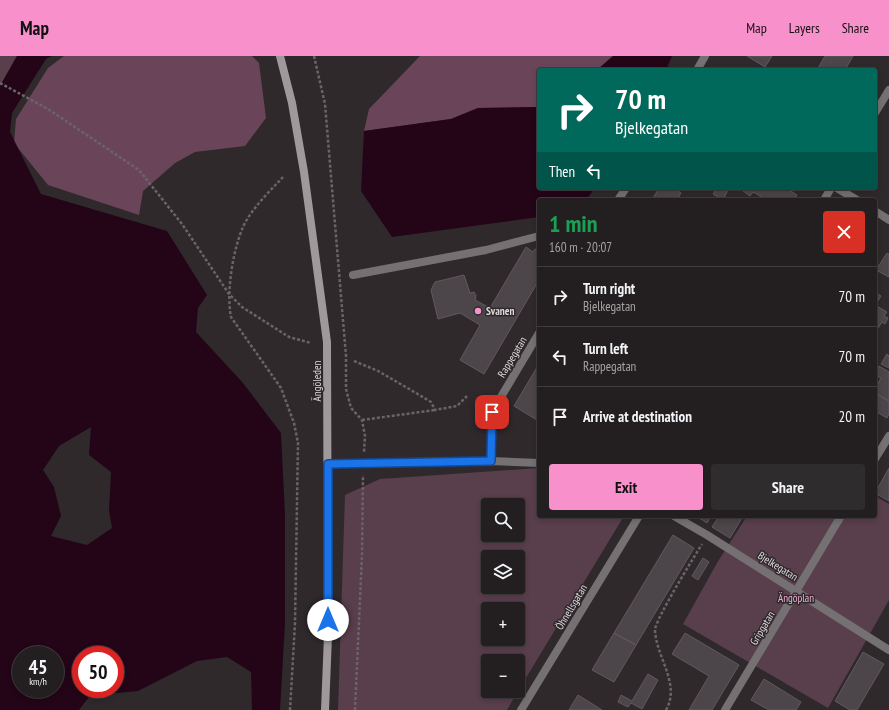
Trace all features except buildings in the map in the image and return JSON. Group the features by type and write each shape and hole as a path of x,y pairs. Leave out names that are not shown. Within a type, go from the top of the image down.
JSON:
{"main road":[{"name":"Ängöleden","path":"280,56 292,103 304,172 327,342 328,636 324,710"}],"street":[{"path":"698,68 705,56"},
{"path":"877,110 889,90"},
{"path":"840,190 854,198"},
{"path":"877,212 889,220"},
{"path":"353,275 486,250 537,237"},
{"name":"Rappegatan","path":"491,461 492,412 537,336"},
{"path":"877,456 889,436"},
{"path":"328,464 491,461 537,463"},
{"name":"Öhnellsgatan","path":"521,710 638,518"},
{"name":"Bjelkegatan","path":"678,518 707,534 889,650"},
{"name":"Gripgatan","path":"725,710 840,518"}],"path":[{"path":"314,56 325,104 346,356 346,389 351,408 362,420 365,436 363,464 362,555 355,666 355,710"},
{"path":"0,83 48,109 139,170 182,224 228,294 242,307 289,337 311,343"},
{"path":"283,177 265,196 243,227 235,255 228,294 231,317 281,388 294,423 298,443 295,623 290,710"},
{"path":"354,361 378,371 416,392 431,402 435,410"},
{"path":"362,420 458,406 467,396"},
{"path":"666,710 670,704 671,687 655,629 707,534"}],"green space":[{"path":"0,56 17,56 0,86"},
{"path":"537,468 537,518 623,518 525,679 525,654 481,654 481,698 514,698 507,710 338,710 345,495 380,479"},
{"name":"Ängöplan","path":"877,497 889,504 889,600 828,708 683,624 717,563 746,518 877,518"}],"shaded area":[{"path":"17,56 52,56 46,59 12,113 10,132 41,194 167,231 207,295 198,308 196,332 243,383 281,433 285,515 285,623 280,710 252,710 251,672 227,657 197,661 138,691 124,692 124,646 72,646 72,698 88,698 79,710 0,710 0,86","holes":["91,427 89,455 111,472 109,511 112,528 87,545 51,536 61,516 54,487 43,470 59,446"]},
{"path":"64,56 252,56 259,63 266,118 245,146 195,152 175,163 143,191 139,215 48,185 14,143 16,119 48,68"},
{"path":"420,56 613,56 599,68 537,68 537,107 478,108 451,119 364,131 369,109"},
{"path":"613,56 672,56 667,68 599,68"},
{"path":"537,107 537,190 594,190 588,198 537,198 537,217 392,237 361,191 364,131 451,119 478,108"}],"place":[{"name":"Svanen","path":"478,311"}],"route":[{"path":"328,620 328,464 491,461 492,412"}]}
